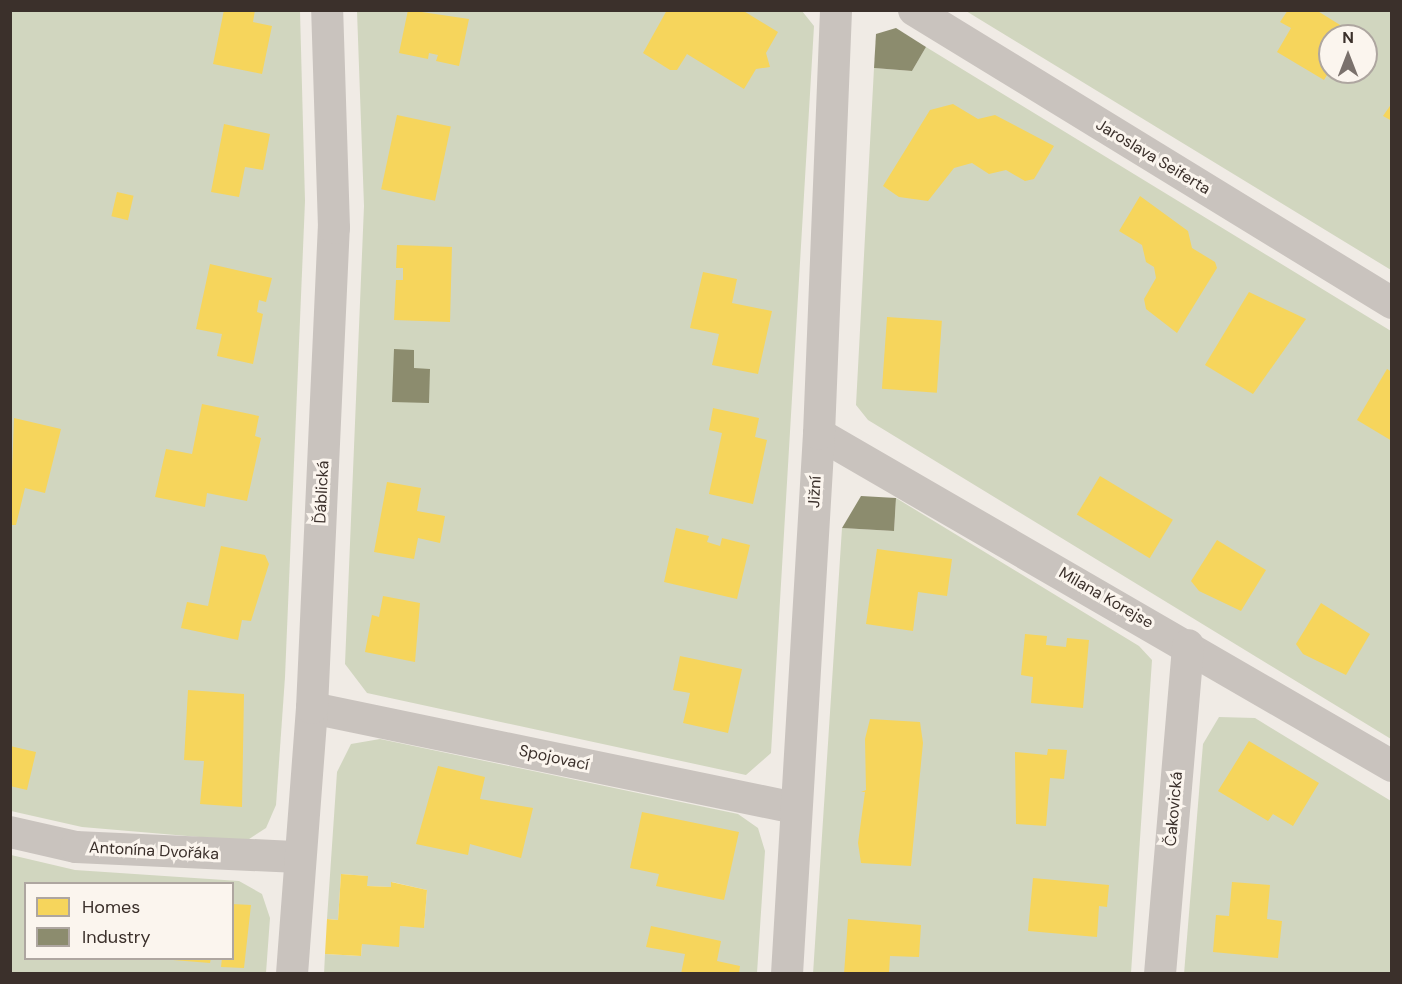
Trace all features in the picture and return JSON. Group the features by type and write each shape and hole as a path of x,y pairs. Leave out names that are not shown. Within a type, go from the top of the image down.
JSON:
{"street":[{"name":"Ďáblická","path":"292,974 312,708 334,228 327,10"},
{"name":"Jižní","path":"787,974 819,434 836,10"},
{"name":"Jaroslava Seiferta","path":"914,10 1392,303"},
{"name":"Milana Korejse","path":"819,434 1188,645 1392,766"},
{"name":"Čakovická","path":"1160,974 1188,645"},
{"name":"Spojovací","path":"312,708 796,808"},
{"name":"Antonína Dvořáka","path":"10,832 76,847 299,857"}],"green space":[{"path":"11,11 300,11 305,201 285,677 276,805 266,828 246,841 82,827 11,811"},
{"path":"357,11 802,11 814,26 771,753 746,775 367,693 345,664 364,206"},
{"path":"966,11 1391,11 1391,270"},
{"path":"926,47 1391,331 1391,739 868,420 856,405 874,68 912,71"},
{"path":"896,498 1139,646 1152,660 1131,973 813,974 842,528 894,531"},
{"path":"1219,717 1255,718 1391,801 1391,973 1184,974 1203,744"},
{"path":"380,739 738,814 758,828 765,851 757,973 324,974 325,954 361,956 362,944 400,926 424,927 427,890 392,882 391,887 367,886 367,876 341,874 338,920 327,919 337,772 351,744"},
{"path":"11,855 75,870 239,881 262,894 270,918 266,973 11,974"}],"building: Homes":[{"path":"224,10 255,10 253,22 272,26 262,74 213,64"},
{"path":"408,10 469,19 459,66 436,61 438,55 429,53 428,59 399,53"},
{"path":"667,10 742,10 778,32 766,53 770,67 756,69 744,89 687,54 677,70 670,70 643,53"},
{"path":"1288,10 1316,10 1339,24 1318,24 1318,76 1277,52 1291,28 1280,22"},
{"path":"1392,103 1392,121 1383,116"},
{"path":"953,104 978,119 995,115 1054,146 1034,179 1025,181 1006,170 989,174 972,163 954,168 928,201 899,197 883,186 930,110"},
{"path":"397,115 451,126 435,201 381,189"},
{"path":"224,124 270,134 263,170 245,167 239,197 211,192"},
{"path":"117,192 134,196 128,220 111,216"},
{"path":"1140,196 1188,231 1192,248 1215,262 1217,268 1177,333 1146,309 1144,299 1156,278 1154,267 1146,262 1142,245 1119,231"},
{"path":"397,245 452,247 450,322 394,320 396,280 403,280 403,268 396,268"},
{"path":"210,264 272,278 266,302 259,300 257,312 263,314 253,364 217,356 222,334 196,329"},
{"path":"703,272 737,279 732,303 772,311 758,374 712,365 719,334 690,328"},
{"path":"1249,292 1306,319 1253,394 1205,365"},
{"path":"887,317 942,321 937,393 882,389"},
{"path":"1387,369 1392,372 1392,441 1357,420"},
{"path":"202,404 259,416 255,436 261,438 247,501 207,493 205,507 155,497 166,449 192,454"},
{"path":"713,408 759,418 755,437 767,440 753,504 709,494 722,433 709,430"},
{"path":"14,418 61,429 45,493 25,488 16,525 10,525"},
{"path":"1100,476 1173,520 1150,558 1077,515"},
{"path":"387,482 421,488 417,511 445,516 440,543 418,538 414,559 374,552"},
{"path":"676,528 709,536 707,542 720,546 722,538 750,545 737,599 664,582"},
{"path":"1217,540 1266,570 1241,611 1199,591 1191,581"},
{"path":"221,546 265,555 269,564 251,621 242,620 238,640 181,628 187,602 208,606"},
{"path":"877,549 952,559 947,596 918,592 913,631 866,624"},
{"path":"383,596 420,603 415,662 365,652 372,615 379,617"},
{"path":"1321,603 1370,634 1346,675 1303,654 1296,644"},
{"path":"1025,634 1047,636 1046,645 1066,647 1067,638 1089,640 1083,708 1031,703 1033,677 1021,675"},
{"path":"680,656 742,669 728,733 683,723 690,693 673,690"},
{"path":"188,690 244,694 242,807 200,804 204,761 184,760"},
{"path":"870,719 920,722 923,743 911,866 861,863 858,843 865,792 861,792 866,790 865,739"},
{"path":"1249,741 1319,783 1293,826 1273,814 1268,821 1218,791"},
{"path":"10,746 36,752 27,790 10,786"},
{"path":"1048,749 1067,750 1064,779 1050,778 1046,826 1016,824 1015,752 1047,755"},
{"path":"438,766 485,777 480,799 533,808 521,858 470,844 468,855 416,844"},
{"path":"642,812 739,832 724,900 656,886 659,874 630,868"},
{"path":"341,874 368,876 367,886 391,887 391,882 427,890 424,928 400,926 399,947 362,944 361,956 325,954 327,919 338,920"},
{"path":"1033,878 1109,885 1107,907 1099,906 1097,937 1028,931"},
{"path":"1232,882 1270,885 1267,919 1282,921 1278,958 1213,952 1216,915 1229,916"},
{"path":"234,904 251,905 244,968 221,967 222,960 234,960"},
{"path":"848,919 921,925 919,957 890,956 889,974 844,974"},
{"path":"651,926 721,941 717,961 740,966 739,974 681,974 685,954 646,947"},
{"path":"173,960 211,960 210,963"}],"building: Industry":[{"path":"896,28 926,47 912,71 874,68 876,34"},
{"path":"394,349 414,350 414,368 430,369 429,403 392,402"},
{"path":"861,496 896,498 894,531 842,528"}]}
